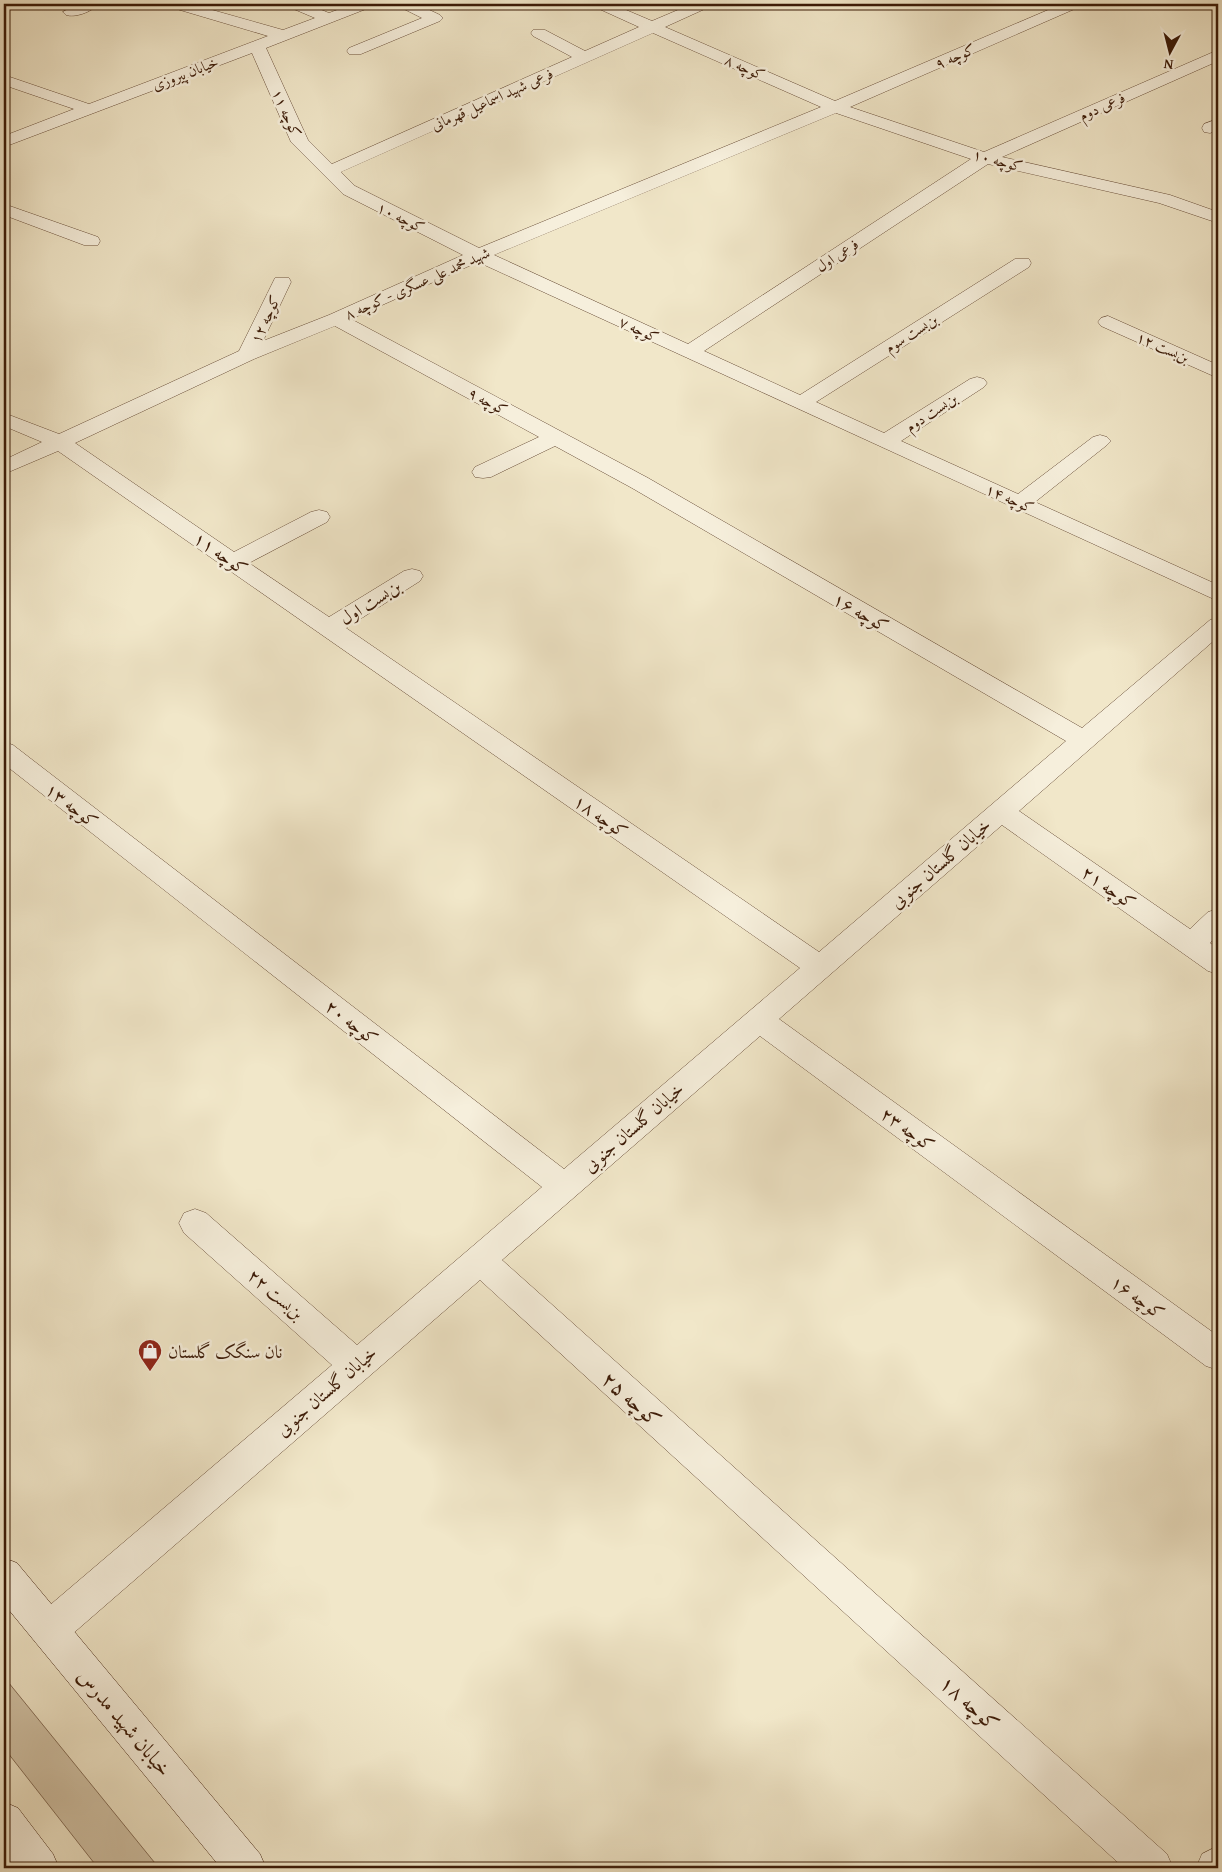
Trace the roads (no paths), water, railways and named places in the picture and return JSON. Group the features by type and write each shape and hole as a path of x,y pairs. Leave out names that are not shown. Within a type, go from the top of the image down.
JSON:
{"street":[{"path":"71,12 90,4"},
{"path":"175,4 283,36"},
{"path":"294,4 329,18"},
{"name":"خیابان پیروزی","path":"4,142 366,4"},
{"path":"355,52 435,18 405,4"},
{"path":"600,4 654,27 704,4"},
{"name":"کوچه ۹","path":"836,107 1074,4"},
{"name":"فرعی شهید اسماعیل قهرمانی","path":"330,171 654,27"},
{"name":"کوچه ۸","path":"654,27 836,107"},
{"path":"540,32 586,58"},
{"name":"کوچه ۱۱","path":"257,45 300,142 330,171"},
{"name":"فرعی دوم","path":"985,158 1218,55"},
{"path":"4,80 89,109"},
{"name":"کوچه ۱۰","path":"836,107 985,158 1164,200 1218,218"},
{"name":"شهید محمد علی عسگری - کوچه ۸","path":"4,468 247,355 336,319 478,255 836,107"},
{"name":"فرعی اول","path":"690,352 985,158"},
{"name":"کوچه ۱۰","path":"330,171 349,190 478,255"},
{"path":"4,209 91,241"},
{"name":"کوچه ۷","path":"478,255 800,403"},
{"name":"بن‌بست سوم","path":"800,403 1022,263"},
{"name":"کوچه ۱۲","path":"247,355 282,282"},
{"name":"کوچه ۹","path":"336,319 640,483"},
{"name":"بن‌بست ۱۲","path":"1108,322 1218,372"},
{"name":"بن‌بست دوم","path":"885,442 977,382"},
{"name":"کوچه ۱۴","path":"800,403 1021,502 1218,594"},
{"path":"4,419 59,442"},
{"path":"484,472 556,437"},
{"path":"1021,502 1100,441"},
{"name":"کوچه ۱۱","path":"59,442 382,665"},
{"name":"کوچه ۱۶","path":"640,483 1083,740"},
{"path":"233,562 319,517"},
{"name":"بن‌بست اول","path":"329,628 412,576"},
{"name":"خیابان گلستان جنوبی","path":"49,1630 563,1186 1218,625"},
{"name":"کوچه ۱۸","path":"382,665 819,966"},
{"name":"کوچه ۱۳","path":"4,751 141,858"},
{"name":"کوچه ۲۱","path":"1000,811 1218,963"},
{"name":"کوچه ۲۰","path":"141,858 563,1186"},
{"path":"1191,944 1218,919"},
{"name":"کوچه ۲۳","path":"758,1019 1058,1238"},
{"name":"بن‌بست ۲۲","path":"195,1223 356,1365"},
{"name":"کوچه ۱۶","path":"1058,1238 1218,1355"},
{"name":"کوچه ۲۵","path":"479,1260 786,1538"},
{"name":"کوچه ۱۸","path":"786,1538 1153,1868"},
{"name":"خیابان شهید مدرس","path":"4,1576 246,1868"},
{"path":"4,1822 39,1868"}],"place":[{"name":"نان سنگک گلستان","path":"150,1372"}]}
